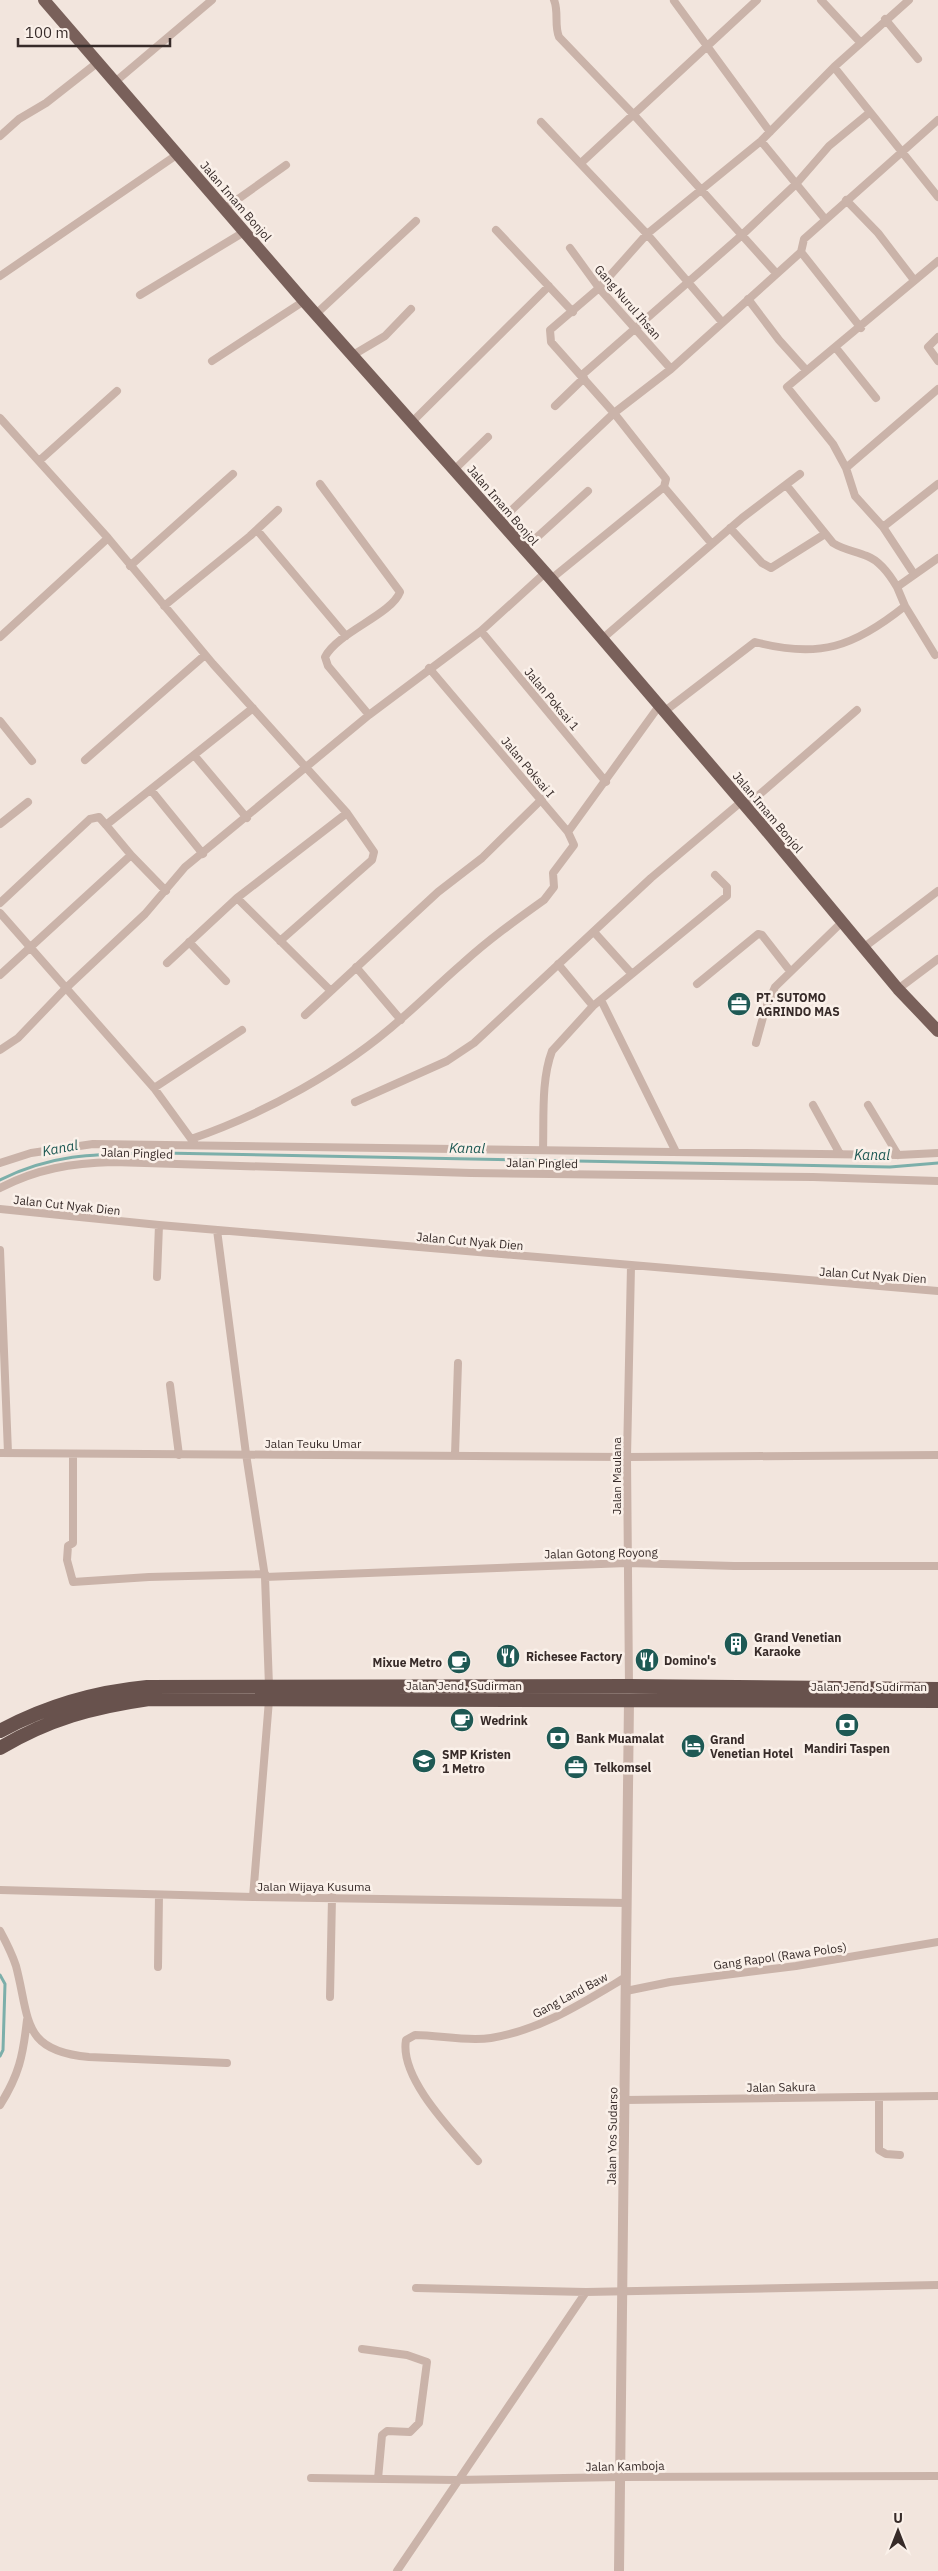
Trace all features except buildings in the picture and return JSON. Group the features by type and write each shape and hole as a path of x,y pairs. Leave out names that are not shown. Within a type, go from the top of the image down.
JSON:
{"highway":[{"name":"Jalan Jend. Sudirman","path":"0,1732 56,1706 109,1692 173,1686 629,1686 938,1702"},
{"path":"364,1686 364,1700"},
{"path":"629,1686 629,1700"},
{"name":"Jalan Jend. Sudirman","path":"0,1748 48,1722 106,1706 149,1699 629,1700 938,1689"}],"main road":[{"name":"Jalan Imam Bonjol","path":"44,0 304,301 548,576 662,708 898,989 938,1031"}],"street":[{"path":"115,82 212,0"},
{"path":"554,0 557,8 558,35 634,115 776,273"},
{"path":"581,163 757,0"},
{"path":"821,0 860,42"},
{"path":"0,1050 18,1038 65,989 166,891 175,876 369,715 429,668 481,631 548,576 664,487 666,479 661,471 614,413 551,342 550,330 599,288 647,234 761,141 899,3 909,0"},
{"path":"674,1 709,46 770,132"},
{"path":"885,19 918,59"},
{"path":"0,136 19,119 46,103 97,63"},
{"path":"834,67 938,196"},
{"path":"556,406 583,377 636,328 742,235 796,184 829,146 869,112"},
{"path":"500,521 614,413 671,369 801,252 804,239 938,120"},
{"path":"541,122 647,234 722,322"},
{"path":"761,141 825,219"},
{"path":"0,276 178,154"},
{"path":"224,209 286,165"},
{"path":"846,200 878,233 914,280"},
{"path":"316,314 416,220"},
{"path":"496,230 573,312"},
{"path":"140,295 244,232"},
{"name":"Gang Nurul Ihsan","path":"570,248 599,288 671,369"},
{"path":"801,252 861,328"},
{"path":"914,574 883,527 855,496 846,468 833,444 788,390 788,386 861,328 938,260"},
{"path":"411,423 549,286"},
{"path":"748,299 796,361 806,370"},
{"path":"212,361 304,301"},
{"path":"353,355 385,336 411,309"},
{"path":"938,337 928,347 938,361"},
{"path":"836,348 876,398"},
{"path":"846,468 938,389"},
{"path":"39,461 117,391"},
{"path":"0,418 108,538 205,655 347,814 371,846 374,858 280,941"},
{"path":"454,470 488,437"},
{"path":"130,566 233,474"},
{"path":"602,639 758,504 787,486 800,474"},
{"path":"320,484 400,592 376,615 334,644 325,661 369,715"},
{"path":"883,527 938,484"},
{"path":"787,486 826,534 840,548 868,556 880,564 896,587 898,594 935,655"},
{"path":"664,487 712,544"},
{"path":"524,549 588,491"},
{"path":"164,606 257,530 278,510"},
{"path":"730,528 762,563 771,568 826,534"},
{"path":"257,530 346,636"},
{"path":"0,637 108,538"},
{"path":"896,587 938,558"},
{"path":"191,1139 220,1129 332,1070 401,1020 465,961 550,893 554,887 553,873 574,845 568,832 662,708 755,642 795,650 834,648 876,626 905,606"},
{"name":"Jalan Poksai 1","path":"481,631 606,782"},
{"path":"84,760 205,655"},
{"name":"Jalan Poksai I","path":"429,668 542,799 568,832"},
{"path":"106,825 253,708"},
{"path":"355,1102 457,1055 502,1018 651,878 856,710"},
{"path":"0,721 32,761"},
{"path":"194,755 247,818"},
{"path":"151,790 203,854"},
{"path":"305,1015 438,892 482,858 542,799"},
{"path":"0,824 28,802"},
{"path":"167,963 237,898 347,814"},
{"path":"0,903 90,819 99,817 131,855 166,891"},
{"path":"0,976 131,855"},
{"path":"543,1150 549,1059 552,1051 593,1006 727,896 727,887 715,875"},
{"path":"863,948 938,891"},
{"path":"237,898 331,991"},
{"path":"0,914 154,1088 197,1146"},
{"path":"756,1043 769,998 775,987 842,922"},
{"path":"594,932 631,973"},
{"path":"697,984 758,934 762,935 790,971"},
{"path":"189,942 226,981"},
{"path":"898,989 938,959"},
{"path":"558,964 593,1006"},
{"path":"356,967 401,1020"},
{"path":"601,1000 676,1152"},
{"path":"154,1088 242,1030"},
{"path":"868,1105 898,1155"},
{"path":"813,1106 840,1154"},
{"path":"0,1163 31,1153 73,1146 898,1155 938,1153"},
{"name":"Jalan Pingled","path":"0,1188 50,1168 84,1163 113,1162 471,1173 813,1177 938,1181"},
{"name":"Jalan Cut Nyak Dien","path":"0,1208 159,1225 938,1291"},
{"path":"158,1277 159,1225"},
{"path":"217,1230 246,1454 265,1576 269,1686"},
{"path":"0,1250 4,1453"},
{"name":"Jalan Maulana","path":"629,1686 627,1457 631,1266"},
{"path":"455,1455 458,1363"},
{"path":"170,1385 179,1455"},
{"name":"Jalan Teuku Umar","path":"4,1453 627,1457 938,1455"},
{"name":"Jalan Gotong Royong","path":"73,1454 73,1543 68,1546 67,1560 73,1582 149,1577 265,1576 627,1562 734,1566 938,1566"},
{"path":"253,1897 269,1700"},
{"name":"Jalan Yos Sudarso","path":"619,2571 629,1700"},
{"name":"Jalan Wijaya Kusuma","path":"0,1890 253,1897 627,1902"},
{"path":"158,1967 159,1895"},
{"path":"330,1997 332,1897"},
{"path":"0,1931 15,1964 27,2018 33,2032 52,2050 68,2055 227,2063"},
{"name":"Gang Rapol (Rawa Polos)","path":"626,1991 670,1982 796,1966 938,1942"},
{"name":"Gang Land Baw","path":"478,2161 426,2099 411,2069 406,2045 410,2036 490,2039 555,2018 626,1977"},
{"path":"0,2105 14,2082 24,2045 27,2018"},
{"name":"Jalan Sakura","path":"625,2100 938,2096"},
{"path":"879,2097 879,2150 886,2154 900,2155"},
{"path":"416,2288 622,2292 938,2285"},
{"path":"398,2571 457,2480 586,2292"},
{"path":"362,2350 407,2355 427,2362 419,2423 410,2432 388,2431 382,2435 378,2479"},
{"name":"Jalan Kamboja","path":"312,2478 457,2480 621,2477 938,2476"}],"waterway":[{"name":"Kanal","path":"0,1180 20,1171 60,1159 79,1156 140,1153 890,1167 938,1163"},
{"name":"Kanal","path":"0,1975 5,1984 3,2050 0,2056"}],"place":[{"name":"PT. SUTOMO AGRINDO MAS","path":"739,1004"},
{"name":"Grand Venetian Karaoke","path":"736,1644"},
{"name":"Richesee Factory","path":"508,1656"},
{"name":"Domino's","path":"647,1660"},
{"name":"Mixue Metro","path":"459,1662"},
{"name":"Wedrink","path":"462,1720"},
{"name":"Mandiri Taspen","path":"847,1725"},
{"name":"Bank Muamalat","path":"558,1738"},
{"name":"Grand Venetian Hotel","path":"693,1746"},
{"name":"SMP Kristen 1 Metro","path":"424,1761"},
{"name":"Telkomsel","path":"576,1767"}]}
